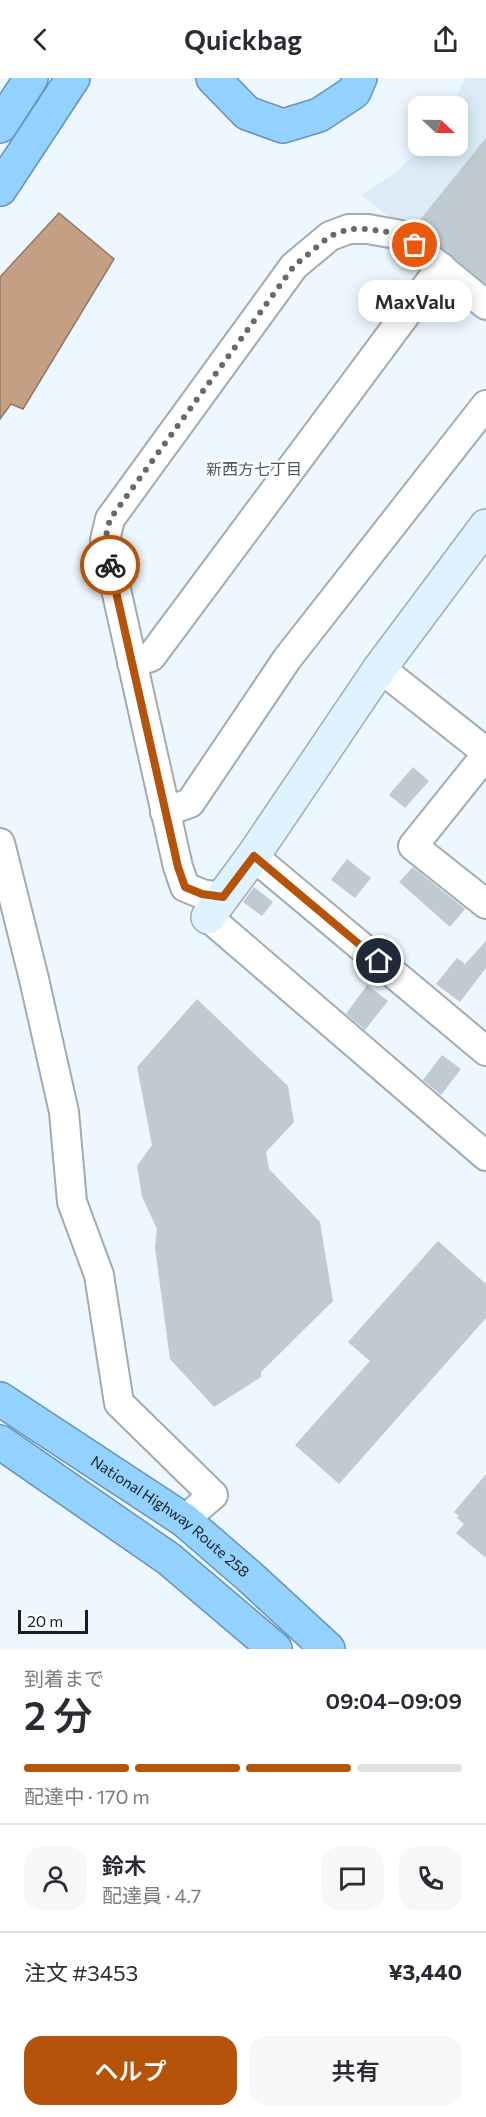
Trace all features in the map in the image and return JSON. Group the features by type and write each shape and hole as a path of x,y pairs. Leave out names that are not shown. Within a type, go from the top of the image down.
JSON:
{"highway":[{"path":"0,101 30,78"},
{"path":"0,126 30,78"},
{"path":"0,189 73,78"},
{"path":"55,107 83,78"},
{"path":"214,79 247,113 283,126 319,115 354,92 360,78"},
{"path":"0,1375 44,1402 184,1520"},
{"name":"National Highway Route 258","path":"0,1400 184,1520 328,1649"},
{"path":"0,1442 170,1559 275,1649"},
{"path":"0,1467 20,1478 182,1591 254,1649"}],"street":[{"path":"486,305 401,234 368,229 349,229 330,236 294,266 110,519 105,540 165,812 185,887 202,894 486,1156"},
{"path":"132,663 150,657 441,267"},
{"path":"165,812 190,803 286,658 486,405"},
{"path":"216,907 254,856 380,668 486,526"},
{"path":"380,668 486,754 413,846 486,904"},
{"path":"0,843 64,1112 72,1202 99,1275 119,1402 213,1495 184,1520"},
{"path":"254,856 486,1050"}],"shaded area":[{"path":"465,78 486,78 486,294 362,195 397,172 413,156 468,156 468,96 457,96"},
{"path":"59,213 114,259 23,409 11,404 0,419 0,277"}],"building":[{"path":"486,138 486,284 415,226"},
{"path":"413,767 429,781 405,808 389,795"},
{"path":"347,859 371,878 355,898 331,880"},
{"path":"413,867 465,909 450,927 399,882"},
{"path":"254,887 273,902 262,916 243,902"},
{"path":"486,941 486,968 460,1002 436,984 457,958 465,964"},
{"path":"367,985 388,1001 365,1030 346,1014"},
{"path":"197,999 288,1086 294,1122 266,1152 269,1169 320,1222 333,1301 261,1372 261,1377 214,1407 170,1359 155,1248 157,1229 142,1197 137,1166 152,1145 137,1067"},
{"path":"442,1055 461,1069 441,1095 423,1080"},
{"path":"438,1241 486,1284 486,1318 339,1484 295,1445 370,1361 348,1342"},
{"path":"486,1474 486,1558 456,1533 464,1524 454,1512"}],"way so far":[{"path":"110,565 105,540 110,519 294,266 330,236 349,229 368,229 401,234 415,245"}],"place":[{"name":"MaxValu","path":"415,245"}],"district":[{"name":"新西方七丁目","path":"254,469"}],"route":[{"path":"110,565 178,867 185,887 202,894 223,897 254,856 379,961"}]}
